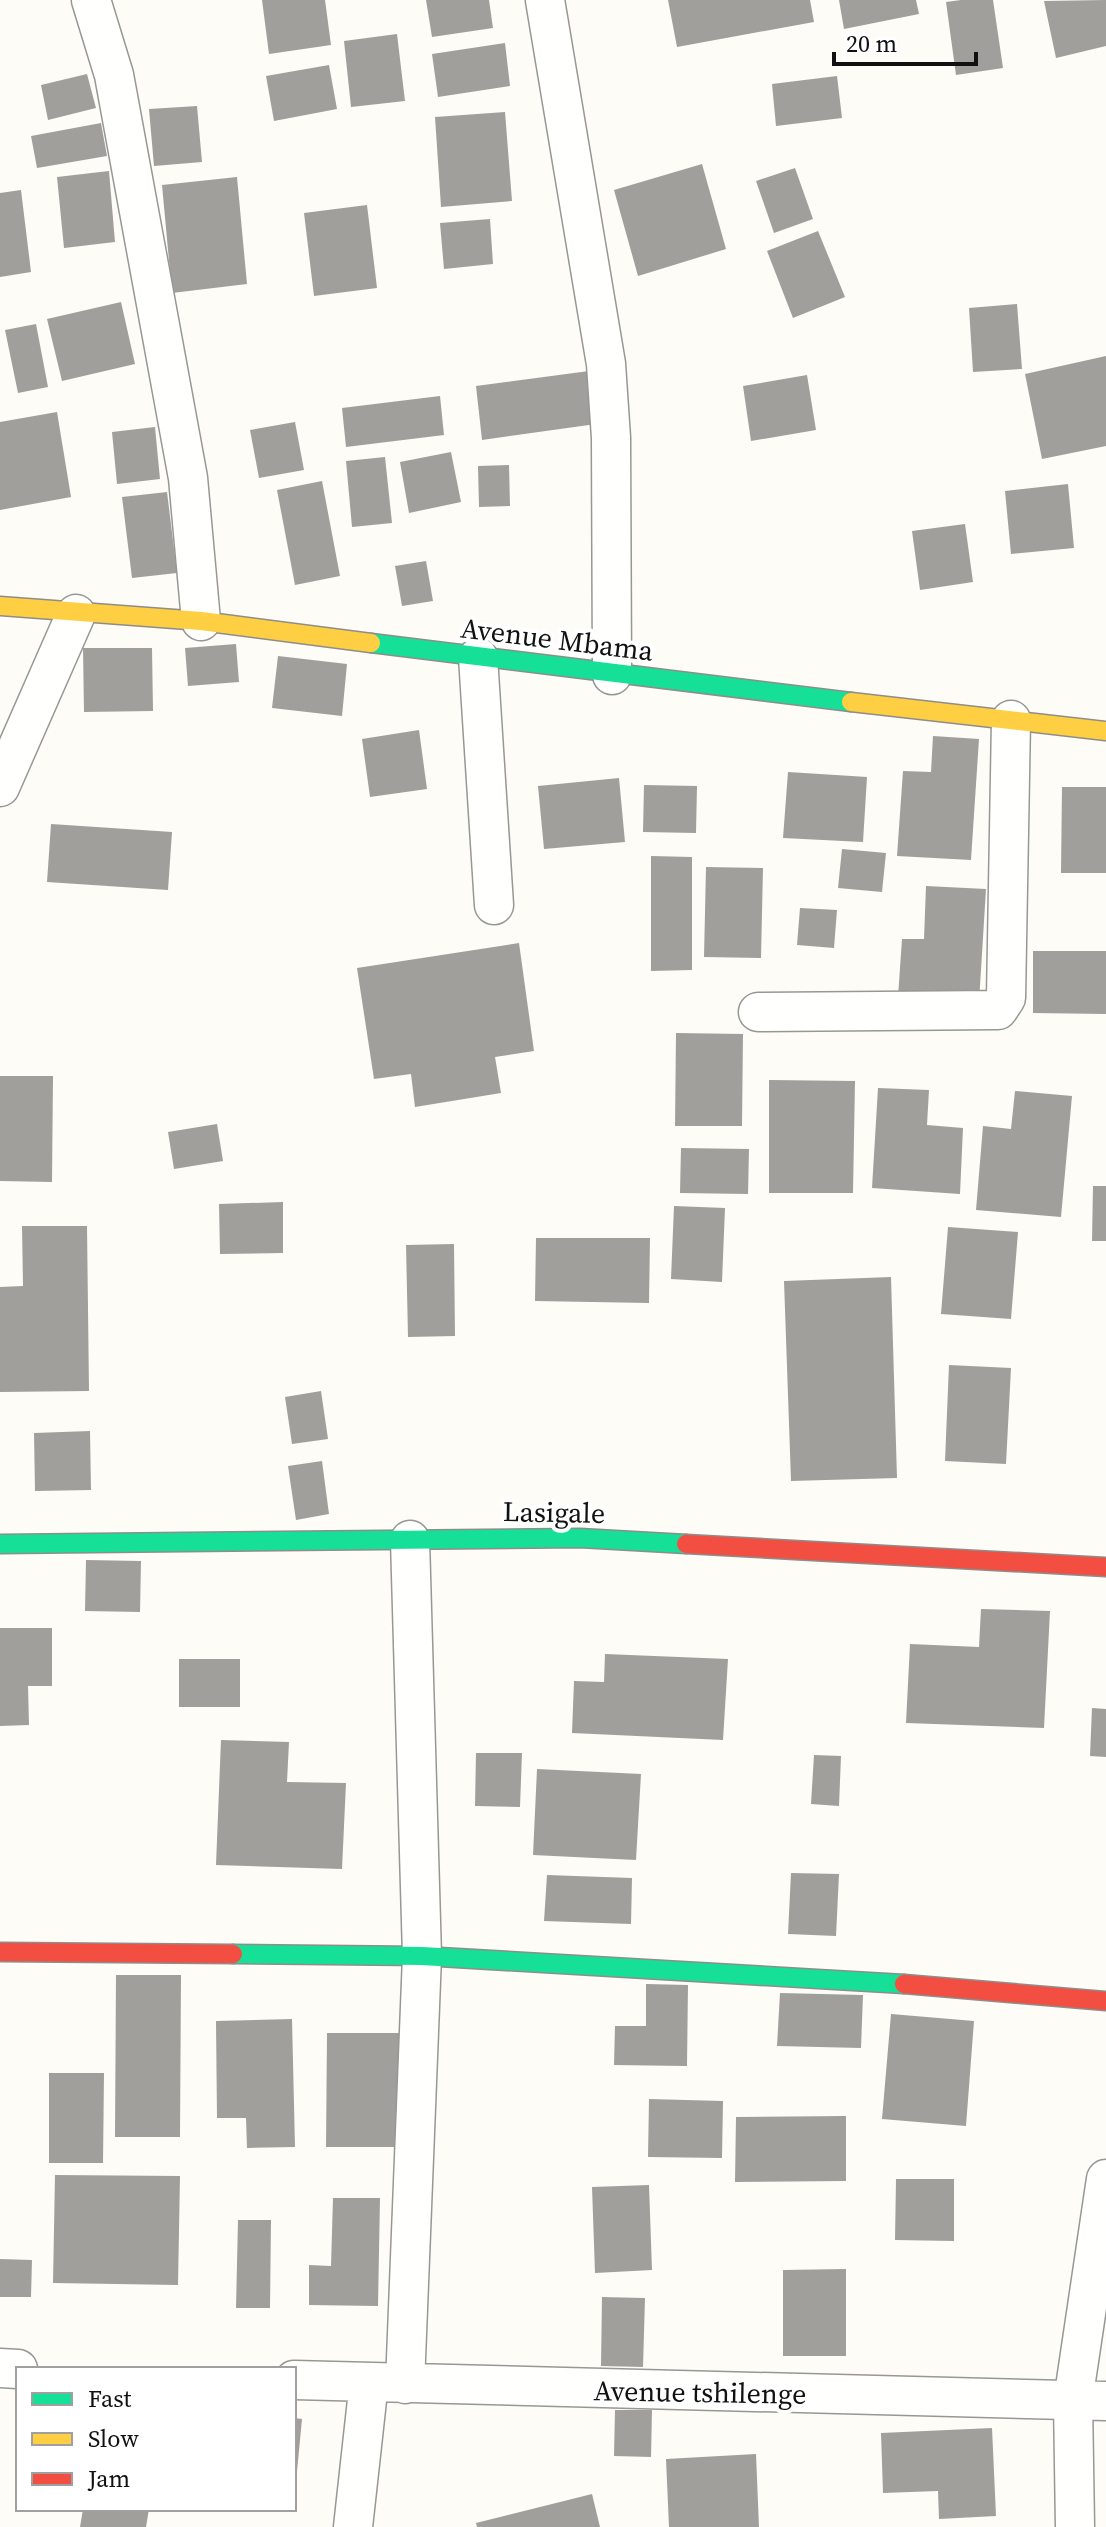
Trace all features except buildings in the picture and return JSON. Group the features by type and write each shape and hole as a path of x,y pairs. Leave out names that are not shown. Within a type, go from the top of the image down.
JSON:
{"street":[{"path":"91,0 114,75 188,478 201,621"},
{"path":"545,0 606,364 611,438 612,675"},
{"name":"Avenue Mbama","path":"0,606 201,621 612,675 1106,731"},
{"path":"0,787 76,614"},
{"path":"478,657 494,905"},
{"path":"758,1012 998,1010 1006,998 1011,720"},
{"name":"Lasigale","path":"0,1544 580,1538 1106,1567"},
{"path":"353,2527 387,2383 422,1956 410,1540"},
{"path":"0,1952 422,1956 1009,1990 1106,2001"},
{"path":"1075,2527 1090,2401 1106,2179"},
{"name":"Avenue tshilenge","path":"296,2380 1090,2401"}],"traffic: fast":[{"path":"371,643 851,702"},
{"path":"0,1544 580,1538 686,1544"},
{"path":"233,1954 422,1956 904,1984"}],"traffic: slow":[{"path":"0,606 201,621 371,643"},
{"path":"851,702 1106,731"}],"traffic: jam":[{"path":"686,1544 1106,1567"},
{"path":"0,1952 233,1954"},
{"path":"904,1984 1106,2001"}]}
